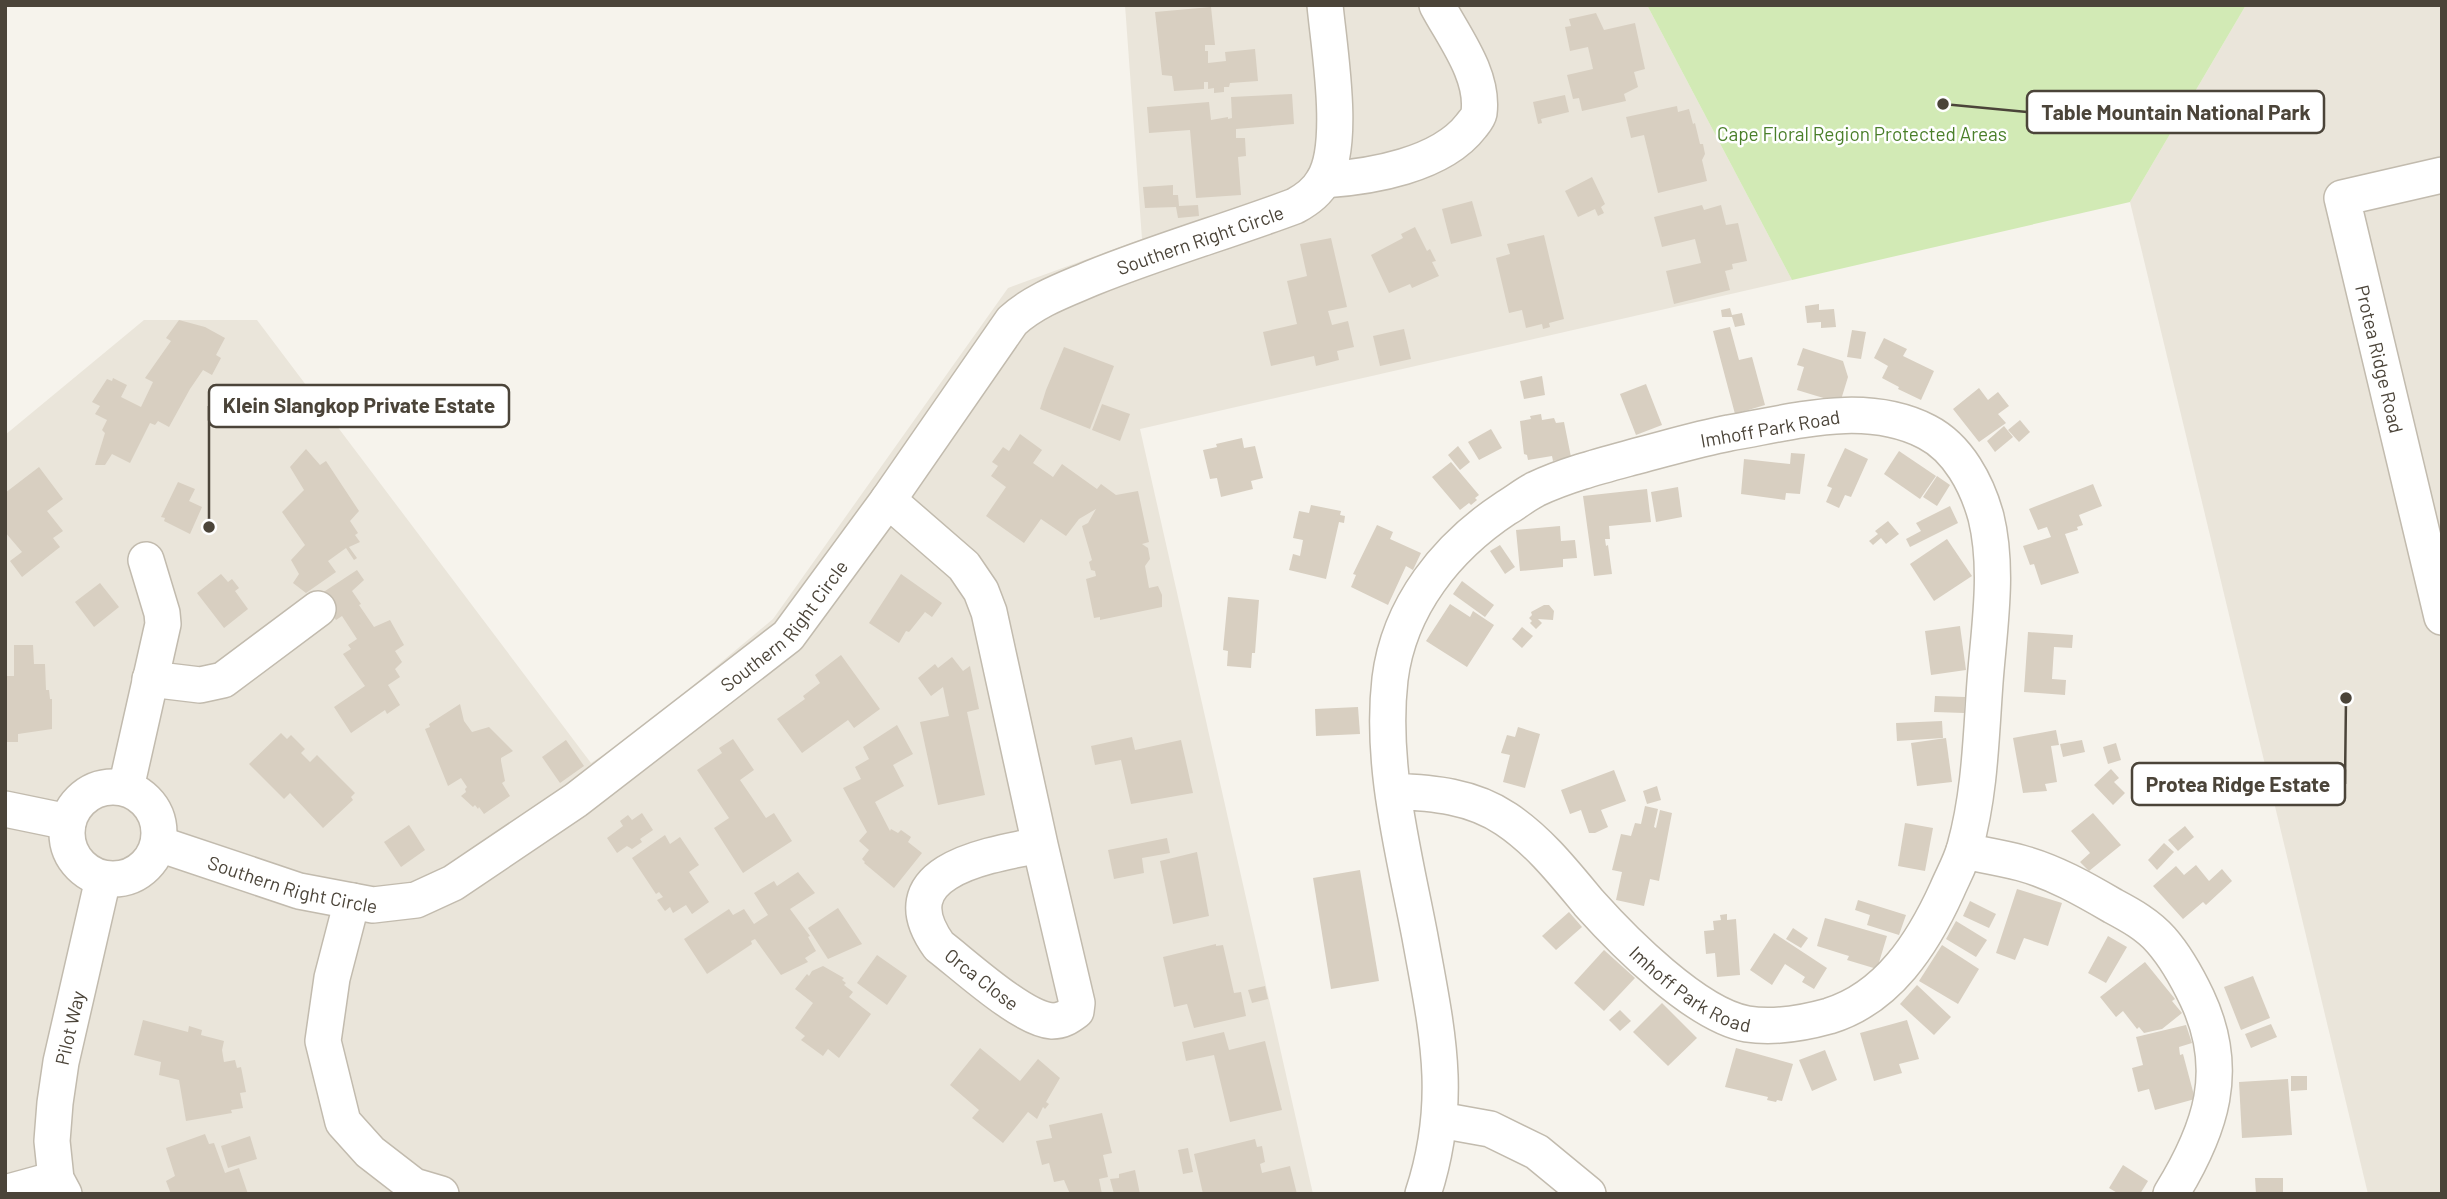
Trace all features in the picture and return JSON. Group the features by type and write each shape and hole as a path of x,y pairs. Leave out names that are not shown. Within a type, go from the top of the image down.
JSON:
{"street":[{"path":"1325,5 1335,125 1334,145 1324,180 1371,175 1441,152 1464,136 1479,116 1479,95 1474,75 1437,5"},
{"name":"Protea Ridge Road","path":"2442,175 2342,198 2442,617"},
{"name":"Southern Right Circle","path":"159,844 299,891 373,905 416,900 453,883 576,800 788,636 888,500 1012,321 1025,310 1041,300 1131,263 1295,206 1313,193 1324,180"},
{"name":"Imhoff Park Road","path":"1393,791 1433,793 1460,798 1482,805 1504,817 1530,837 1596,911 1643,957 1716,1014 1749,1024 1792,1023 1831,1015 1864,1001 1893,976 1922,940 1964,851 1982,743 1990,621 1991,565 1987,521 1976,487 1956,455 1930,433 1895,420 1840,414 1709,437 1596,467 1534,490 1480,526 1440,564 1404,623 1391,675 1388,722 1393,791 1438,1036 1442,1082 1434,1160 1423,1194"},
{"name":"Orca Close","path":"888,500 964,566 981,591 989,612 1077,1003 1076,1011 1066,1019 1053,1021 1025,1013 939,946 929,932 923,904 928,889 954,868 978,858 1040,845"},
{"path":"125,788 163,624 146,560"},
{"path":"150,679 200,685 223,680 318,609"},
{"path":"107,787 125,788 139,794 152,806 160,824 159,844 151,862 136,874 119,880 103,879 88,872 75,859 68,843 68,822 76,804 91,792 107,787"},
{"path":"5,809 68,822"},
{"path":"1964,851 2023,864 2077,885 2138,920 2159,938 2185,972 2214,1042 2215,1081 2211,1109 2186,1170 2171,1194"},
{"name":"Pilot Way","path":"60,1186 52,1141 56,1093 103,879"},
{"path":"352,901 332,978 323,1041 343,1122 370,1152 415,1186 441,1194"},
{"path":"1440,1120 1490,1129 1537,1152 1588,1194"},
{"path":"5,1193 60,1186"}],"shaded area":[{"path":"1125,5 1647,5 1792,280 1140,429 1313,1194 5,1194 5,435 144,320 257,320 591,763 635,734 773,619 1008,288 1142,239"},
{"path":"2246,5 2442,5 2442,1194 2368,1194 2130,202"}],"green space":[{"name":"Cape Floral Region Protected Areas","path":"1647,5 2246,5 2130,202 1792,280"}],"building":[{"path":"1211,7 1215,45 1205,45 1208,63 1226,61 1225,52 1255,49 1258,81 1230,83 1229,87 1224,87 1224,92 1214,93 1214,88 1208,89 1208,82 1204,82 1204,89 1174,91 1172,76 1162,75 1155,12"},
{"path":"1596,13 1604,30 1635,23 1645,69 1634,72 1638,87 1624,94 1626,101 1582,111 1579,98 1573,99 1567,75 1593,69 1588,47 1570,51 1565,27 1571,26 1569,19"},
{"path":"1292,94 1294,124 1236,129 1236,138 1245,138 1246,156 1238,157 1241,195 1196,198 1190,130 1149,133 1147,107 1209,102 1211,120 1228,119 1232,118 1231,97"},
{"path":"1565,95 1569,112 1541,119 1542,123 1538,124 1533,102"},
{"path":"1677,106 1678,112 1689,109 1693,124 1695,123 1700,144 1703,144 1705,154 1702,160 1707,181 1658,193 1644,135 1631,138 1626,117"},
{"path":"1592,177 1605,204 1601,207 1604,213 1598,216 1595,209 1578,217 1565,191"},
{"path":"1173,185 1173,195 1178,195 1179,206 1198,205 1199,216 1178,218 1176,207 1145,208 1143,187"},
{"path":"1472,201 1482,236 1451,244 1442,209"},
{"path":"1702,205 1704,210 1721,205 1726,225 1738,223 1747,261 1732,264 1733,269 1725,271 1730,290 1674,304 1666,271 1701,263 1695,239 1662,247 1654,217"},
{"path":"1415,227 1427,251 1430,249 1436,261 1432,262 1439,276 1412,288 1410,284 1389,293 1371,255 1403,238 1401,234"},
{"path":"1544,235 1564,319 1549,323 1550,327 1543,329 1542,324 1526,328 1522,310 1509,313 1496,258 1510,254 1507,244"},
{"path":"1331,238 1347,307 1328,311 1332,325 1348,321 1354,347 1337,351 1339,360 1316,366 1314,356 1271,366 1263,332 1297,324 1287,281 1307,276 1300,244"},
{"path":"1819,304 1819,310 1834,309 1836,327 1821,328 1821,322 1807,323 1805,306"},
{"path":"1730,308 1732,315 1742,313 1745,325 1735,327 1732,317 1722,317 1721,310"},
{"path":"179,320 205,327 225,338 216,355 221,358 212,375 203,370 169,427 158,421 155,425 150,423 130,463 112,454 105,465 95,465 105,433 102,430 107,420 95,414 100,406 92,402 107,379 112,381 113,378 127,385 121,397 141,407 153,382 145,378 171,341 166,338"},
{"path":"1730,327 1739,360 1752,357 1765,405 1735,414 1713,331"},
{"path":"1404,329 1411,359 1380,366 1373,336"},
{"path":"1852,330 1866,332 1861,359 1847,357"},
{"path":"1884,338 1907,349 1903,356 1934,371 1921,400 1882,378 1888,366 1874,358"},
{"path":"1064,347 1114,366 1090,429 1040,409"},
{"path":"1803,348 1843,361 1848,377 1840,403 1797,390 1804,367 1797,365"},
{"path":"1542,376 1545,395 1524,399 1520,381"},
{"path":"1646,384 1662,425 1636,435 1620,394"},
{"path":"1979,388 1988,400 1998,392 2009,406 1998,414 2006,423 1979,442 1953,409"},
{"path":"1102,404 1130,414 1120,441 1092,430"},
{"path":"1541,414 1542,420 1554,418 1556,423 1564,422 1571,457 1553,461 1552,456 1528,460 1524,454 1520,421"},
{"path":"2020,420 2030,432 2019,442 2008,430"},
{"path":"2004,426 2013,437 1995,452 1987,441"},
{"path":"1491,429 1502,448 1479,460 1468,442"},
{"path":"1020,434 1042,450 1033,463 1053,477 1062,464 1097,489 1101,484 1116,495 1138,491 1149,542 1142,544 1148,548 1150,559 1145,566 1149,588 1158,586 1162,595 1162,607 1100,620 1100,617 1094,618 1086,579 1096,576 1095,571 1091,570 1089,562 1092,560 1082,526 1088,523 1096,509 1079,519 1066,536 1041,519 1024,543 986,516 1006,487 991,476 998,466 992,462 1003,447 1009,451"},
{"path":"1242,438 1244,448 1255,446 1263,478 1251,481 1253,489 1221,497 1217,478 1210,479 1203,450"},
{"path":"1458,446 1470,462 1460,470 1448,455"},
{"path":"1845,448 1868,459 1851,497 1845,495 1839,508 1826,502 1832,488 1827,486"},
{"path":"306,449 320,465 326,461 359,511 350,521 360,542 349,547 357,558 354,560 346,548 328,561 336,572 306,593 293,583 299,574 291,560 305,545 282,512 304,490 290,467"},
{"path":"1899,451 1936,476 1920,499 1884,474"},
{"path":"1791,453 1805,454 1800,494 1786,493 1785,500 1741,494 1744,459 1790,464"},
{"path":"1451,462 1479,495 1471,505 1469,503 1460,510 1432,477"},
{"path":"39,467 63,499 47,511 63,531 53,538 60,547 22,577 10,561 22,552 5,532 5,493"},
{"path":"1937,476 1950,485 1937,506 1923,497"},
{"path":"178,482 195,489 189,501 202,507 190,534 161,517"},
{"path":"2093,484 2102,506 2079,515 2083,525 2077,527 2078,530 2065,534 2079,573 2041,585 2034,564 2030,565 2023,546 2051,537 2047,527 2038,530 2029,509"},
{"path":"1678,487 1682,517 1656,522 1651,492"},
{"path":"1647,489 1651,522 1609,526 1610,539 1605,539 1612,574 1594,576 1583,496"},
{"path":"1311,505 1341,511 1340,515 1345,516 1344,523 1339,522 1326,579 1289,570 1293,554 1300,556 1303,540 1293,538 1299,511 1309,513"},
{"path":"1950,506 1958,523 1910,547 1906,539 1921,531 1916,523"},
{"path":"1888,521 1899,534 1886,544 1881,538 1873,545 1869,541 1878,534 1875,531"},
{"path":"1377,525 1393,532 1390,539 1421,553 1413,570 1406,566 1388,605 1351,587 1356,575 1353,574"},
{"path":"1560,526 1561,541 1575,540 1577,558 1563,559 1563,567 1520,571 1516,530"},
{"path":"1947,539 1972,576 1934,601 1910,564"},
{"path":"1500,545 1515,567 1505,574 1490,551"},
{"path":"357,570 364,580 352,591 361,604 359,605 374,627 390,620 404,645 395,651 402,662 395,669 400,677 388,685 400,705 387,714 385,710 351,733 334,707 365,686 343,654 351,649 348,645 357,639 342,616 336,620 319,595"},
{"path":"221,574 228,582 232,579 239,588 235,591 248,609 224,628 197,593"},
{"path":"901,574 942,603 932,617 925,612 909,632 906,631 899,643 869,623"},
{"path":"1462,581 1494,605 1485,617 1453,594"},
{"path":"100,583 119,607 94,627 75,602"},
{"path":"1228,597 1259,600 1255,653 1252,653 1251,668 1227,666 1228,651 1223,650"},
{"path":"1450,604 1470,617 1473,611 1494,625 1467,667 1426,641"},
{"path":"1549,605 1554,611 1553,620 1538,619 1542,623 1536,629 1530,623 1531,612"},
{"path":"1960,626 1966,670 1931,675 1925,631"},
{"path":"1522,627 1533,636 1522,648 1512,639"},
{"path":"2028,632 2073,635 2072,648 2054,647 2052,679 2066,680 2065,695 2024,692"},
{"path":"14,645 33,645 34,664 45,664 46,690 49,690 52,699 52,729 18,734 18,742 5,742 5,676 14,676"},
{"path":"841,655 880,709 854,728 848,720 802,753 777,719 805,699 803,696 820,683 815,675"},
{"path":"952,657 963,671 970,666 979,709 967,712 985,795 938,805 920,722 949,716 943,687 931,696 918,678 935,664 938,668"},
{"path":"1935,696 1965,697 1964,713 1934,712"},
{"path":"460,704 464,721 472,732 489,727 513,751 501,758 505,781 502,783 510,796 484,814 479,807 473,807 461,796 467,787 461,778 448,786 425,729"},
{"path":"1358,707 1360,734 1316,736 1315,709"},
{"path":"1942,721 1943,738 1897,741 1896,723"},
{"path":"897,725 913,754 893,765 904,786 875,802 890,831 891,829 898,833 901,830 911,837 908,842 922,853 894,888 864,863 862,859 869,850 859,841 867,832 843,788 861,779 855,767 869,759 863,747"},
{"path":"1518,727 1540,734 1525,788 1503,782 1510,755 1501,753 1507,735 1515,737"},
{"path":"2056,730 2059,745 2051,746 2057,782 2045,784 2047,791 2023,793 2013,738"},
{"path":"281,733 287,739 291,735 305,749 301,753 310,762 317,755 355,793 351,797 353,800 323,828 290,793 284,799 249,764"},
{"path":"1132,737 1135,750 1181,740 1193,793 1131,804 1121,760 1095,765 1091,746"},
{"path":"1946,738 1952,782 1917,786 1911,743"},
{"path":"733,739 754,770 740,780 766,818 774,813 792,841 743,873 714,828 729,818 697,770 722,753 719,748"},
{"path":"566,740 584,766 560,783 542,757"},
{"path":"2082,740 2085,752 2063,757 2060,744"},
{"path":"2116,743 2121,760 2108,764 2103,747"},
{"path":"2111,769 2119,778 2114,782 2125,793 2113,805 2094,785"},
{"path":"1614,770 1626,801 1601,810 1608,827 1589,833 1581,810 1570,814 1561,790"},
{"path":"1657,786 1661,800 1647,804 1643,791"},
{"path":"1645,806 1658,809 1656,828 1660,810 1672,813 1659,881 1650,879 1644,906 1616,900 1622,872 1612,870 1621,834 1631,836 1635,823 1641,824"},
{"path":"642,813 653,830 632,849 627,846 617,853 607,838 623,826 620,821 628,815 632,820"},
{"path":"2093,813 2121,845 2089,871 2080,862 2090,853 2071,831"},
{"path":"1905,823 1933,828 1925,871 1898,866"},
{"path":"409,825 425,850 401,867 384,842"},
{"path":"2185,826 2194,837 2178,851 2168,840"},
{"path":"665,835 670,844 680,837 699,865 689,872 709,902 692,914 686,905 673,913 670,907 665,911 657,900 663,897 659,892 656,894 632,858"},
{"path":"1167,838 1170,853 1142,858 1144,873 1114,879 1108,850"},
{"path":"2164,843 2174,852 2157,870 2148,860"},
{"path":"1197,852 1209,916 1173,924 1160,861"},
{"path":"2196,865 2209,881 2222,869 2232,881 2206,905 2203,902 2183,919 2153,886 2176,866 2184,875"},
{"path":"1360,870 1379,981 1331,989 1313,878"},
{"path":"798,872 815,893 790,909 810,936 808,937 816,951 805,958 808,962 781,975 755,939 751,941 752,944 707,974 684,939 729,909 733,915 744,909 754,924 768,915 754,893 774,881 777,886"},
{"path":"2017,889 2062,903 2048,946 2024,938 2015,960 1996,953"},
{"path":"1858,900 1906,915 1899,935 1867,925 1870,915 1855,910"},
{"path":"1970,901 1996,914 1989,928 1963,916"},
{"path":"838,908 862,944 828,959 808,928"},
{"path":"1569,912 1582,927 1556,950 1542,936"},
{"path":"1727,914 1727,920 1736,919 1740,975 1717,977 1715,953 1706,954 1704,931 1714,930 1713,921 1721,920 1720,915"},
{"path":"1825,918 1887,936 1877,969 1847,960 1849,956 1817,946"},
{"path":"1956,921 1987,940 1976,957 1946,939"},
{"path":"1793,928 1808,938 1801,948 1786,939"},
{"path":"1774,933 1827,968 1814,989 1802,982 1805,977 1785,964 1772,985 1750,970"},
{"path":"2108,936 2127,947 2106,983 2088,973"},
{"path":"1216,944 1223,945 1234,993 1241,992 1246,1016 1194,1028 1187,1004 1174,1007 1163,957"},
{"path":"1942,945 1979,969 1958,1004 1919,981"},
{"path":"1604,950 1635,978 1604,1011 1574,983"},
{"path":"877,955 907,976 887,1005 857,983"},
{"path":"2145,962 2175,999 2172,1001 2182,1013 2162,1029 2144,1033 2139,1027 2137,1029 2123,1011 2116,1017 2100,997"},
{"path":"823,966 844,978 844,985 853,992 849,997 871,1014 839,1058 828,1049 823,1056 801,1040 805,1036 795,1028 813,1003 795,989 807,974 809,976 812,971"},
{"path":"2253,976 2270,1018 2241,1030 2224,987"},
{"path":"1917,985 1951,1017 1934,1035 1900,1004"},
{"path":"1265,986 1268,999 1252,1003 1248,990"},
{"path":"1662,1003 1697,1038 1668,1066 1633,1032"},
{"path":"1620,1010 1631,1021 1620,1031 1609,1020"},
{"path":"143,1020 188,1032 189,1026 202,1030 201,1035 224,1041 224,1062 235,1060 237,1068 241,1067 246,1092 240,1093 243,1108 231,1110 232,1113 186,1121 179,1080 159,1075 161,1062 134,1055"},
{"path":"1907,1020 1919,1059 1899,1064 1902,1073 1874,1081 1860,1033"},
{"path":"2271,1024 2277,1037 2251,1048 2245,1034"},
{"path":"2186,1025 2192,1043 2179,1047 2195,1099 2155,1110 2149,1089 2138,1092 2132,1068 2143,1065 2136,1037"},
{"path":"1224,1032 1229,1050 1265,1041 1282,1110 1230,1122 1214,1055 1186,1061 1182,1042"},
{"path":"980,1048 1020,1081 1038,1059 1060,1078 1046,1102 1049,1104 1045,1109 1043,1107 1037,1119 1028,1112 1003,1143 972,1118 979,1110 950,1085"},
{"path":"1736,1048 1793,1064 1782,1101 1767,1100 1768,1097 1725,1087"},
{"path":"1825,1050 1837,1080 1812,1091 1799,1060"},
{"path":"2291,1076 2307,1076 2307,1090 2291,1091"},
{"path":"2288,1079 2292,1135 2242,1138 2239,1082"},
{"path":"1102,1113 1112,1153 1103,1155 1108,1177 1099,1179 1102,1194 1070,1194 1064,1180 1054,1182 1049,1163 1042,1165 1036,1141 1052,1138 1049,1125"},
{"path":"205,1134 209,1144 214,1143 225,1173 239,1168 248,1194 171,1194 166,1181 175,1176 166,1148"},
{"path":"250,1136 257,1159 228,1168 221,1146"},
{"path":"1255,1139 1257,1147 1262,1146 1265,1162 1260,1164 1262,1173 1290,1166 1297,1194 1203,1194 1194,1154"},
{"path":"1188,1148 1193,1172 1183,1174 1178,1150"},
{"path":"2123,1165 2148,1181 2140,1194 2119,1194 2109,1188"},
{"path":"1135,1170 1140,1194 1114,1194 1110,1179 1119,1178 1119,1174"},
{"path":"2255,1178 2283,1178 2283,1194 2256,1194"}],"place":[{"name":"Table Mountain National Park","path":"1943,104"},
{"name":"Klein Slangkop Private Estate","path":"209,527"},
{"name":"Protea Ridge Estate","path":"2346,698"}]}
